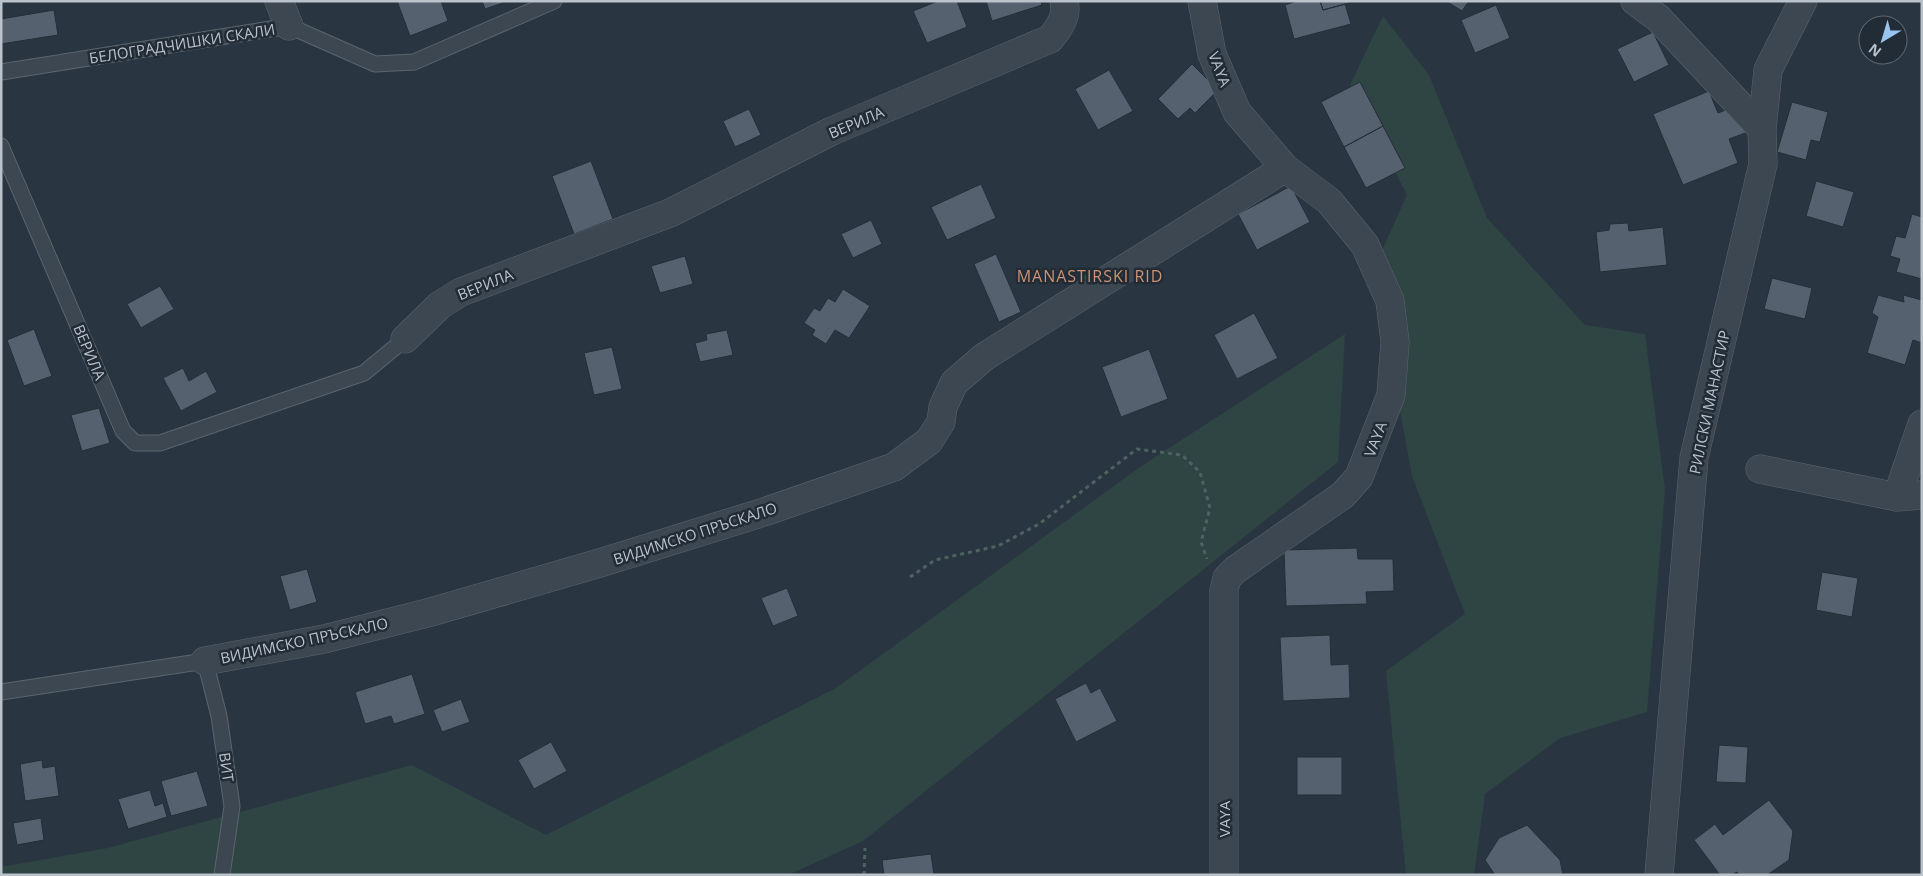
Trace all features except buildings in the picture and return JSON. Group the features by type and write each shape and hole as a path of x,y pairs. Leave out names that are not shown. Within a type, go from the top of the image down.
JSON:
{"street":[{"path":"279,1 289,26"},
{"name":"ВЕРИЛА","path":"405,339 440,305 461,292 670,213 832,131 1050,39 1061,26 1066,8 1064,1"},
{"name":"VAYA","path":"1202,1 1212,54 1237,112 1285,168 1329,201 1365,244 1390,301 1395,342 1391,395 1359,477 1343,495 1235,570 1227,578 1224,590 1224,875"},
{"path":"1635,1 1658,18 1762,129"},
{"name":"РИЛСКИ МАНАСТИР","path":"1659,875 1694,458 1764,164 1762,129 1768,70 1803,1"},
{"name":"ВИДИМСКО ПРЪСКАЛО","path":"205,660 324,639 430,612 603,562 764,512 894,467 929,441 941,422 944,407 954,383 984,357 1285,168"},
{"path":"1760,469 1909,496 1922,424"}],"lane":[{"name":"БЕЛОГРАДЧИШКИ СКАЛИ","path":"1,72 289,26 375,64 414,62 554,1"},
{"name":"ВЕРИЛА","path":"1,146 123,431 135,443 160,443 364,373 405,339"},
{"name":"ВИДИМСКО ПРЪСКАЛО","path":"1,692 205,660"},
{"name":"ВИТ","path":"205,660 219,716 232,806 222,875"}],"path":[{"path":"910,577 936,560 998,546 1039,524 1137,449 1182,455 1200,472 1210,508 1201,542 1209,564 1227,578"},
{"path":"864,875 865,848"}],"green space":[{"path":"1383,16 1429,75 1487,218 1585,325 1645,334 1665,490 1647,712 1560,738 1485,794 1474,875 1406,875 1386,671 1465,614 1412,476 1374,268 1407,195 1350,85"},
{"path":"1345,334 1338,462 863,841 788,875 1,875 1,867 108,848 412,765 546,835 836,688 1140,467"}],"district":[{"name":"MANASTIRSKI RID","path":"1090,276"}]}
